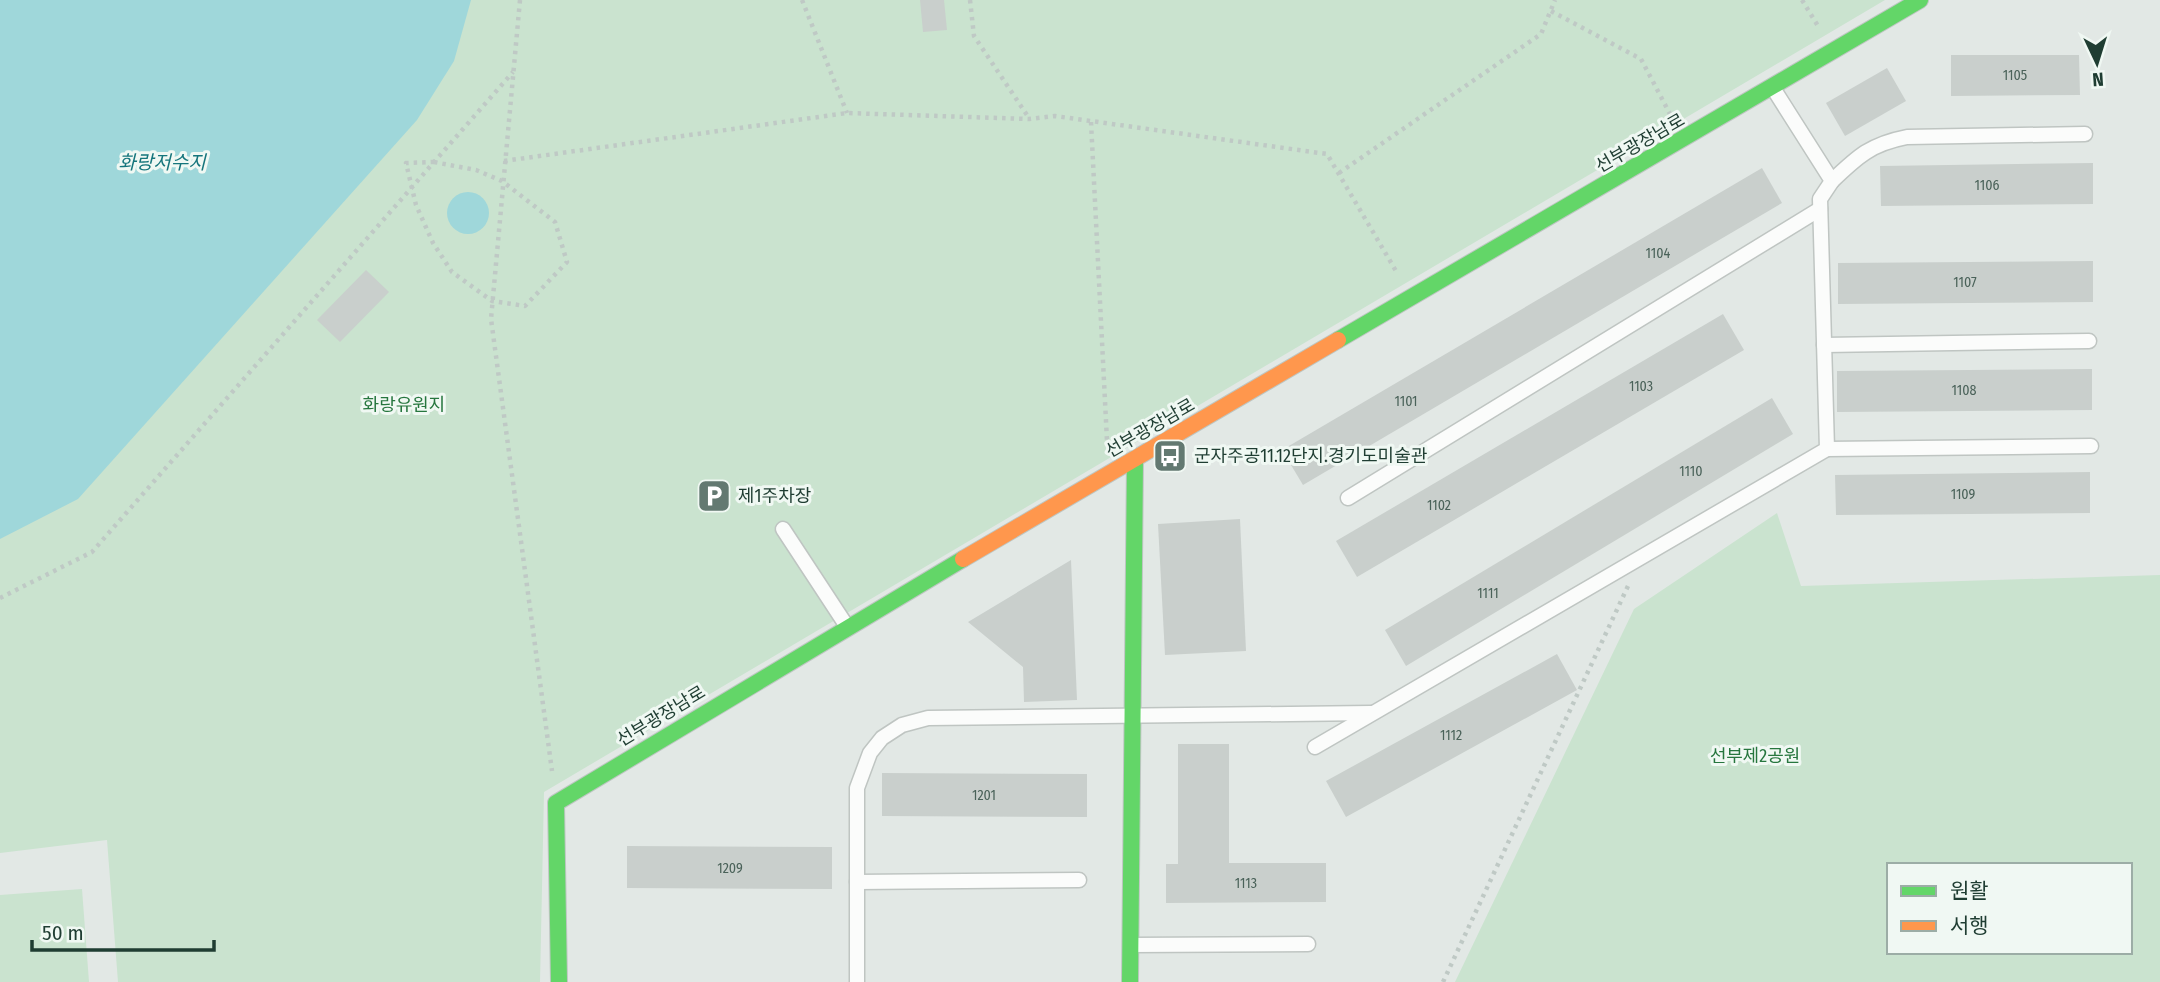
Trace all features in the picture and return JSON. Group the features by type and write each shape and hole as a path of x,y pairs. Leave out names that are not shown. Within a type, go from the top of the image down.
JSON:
{"street":[{"name":"선부광장남로","path":"556,803 846,625 1413,299 1920,0"},
{"path":"1130,982 1135,458"},
{"path":"556,803 559,982"}],"lane":[{"path":"1773,88 1832,181"},
{"path":"1827,449 1820,199 1832,181 1856,157 1880,143 1907,137 2085,134"},
{"path":"1348,498 1820,209"},
{"path":"1824,345 2089,341"},
{"path":"1315,747 1827,449 2091,446"},
{"path":"783,529 846,625"},
{"path":"857,982 857,788 862,768 882,738 902,725 928,718 1373,713"},
{"path":"857,881 1079,880"},
{"path":"1130,945 1308,944"}],"path":[{"path":"520,0 502,181 492,301 492,333 556,803"},
{"path":"802,0 847,114"},
{"path":"970,0 974,36 1029,118"},
{"path":"1339,173 1541,34 1555,0"},
{"path":"1551,11 1640,59 1684,139"},
{"path":"0,598 92,552 514,71"},
{"path":"504,161 847,114 1029,118 1055,116 1328,154 1413,299"},
{"path":"1091,121 1109,474"},
{"path":"434,162 476,170 502,181 555,222 567,262 525,306 492,301 452,272 429,234 416,205 406,163 434,162"},
{"path":"1443,982 1642,557"}],"green space":[{"name":"화랑유원지","path":"0,0 1885,0 544,792 540,982 118,982 107,840 0,853"},
{"name":"선부제2공원","path":"1777,513 1801,586 2160,575 2160,982 1455,982 1634,609"},
{"path":"82,889 89,982 0,982 0,895"}],"water":[{"name":"화랑저수지","path":"0,0 471,0 454,61 417,120 78,499 0,539"},
{"path":"468,192 483,198 489,213 483,228 468,234 453,228 447,213 453,198"}],"building":[{"path":"920,0 944,0 947,30 923,32"},
{"path":"1951,55 2079,55 2080,95 1951,96"},
{"path":"1887,68 1906,101 1845,136 1826,103"},
{"path":"2093,163 2093,204 1881,206 1880,166"},
{"path":"1762,168 1782,203 1303,485 1282,450"},
{"path":"2093,261 2093,302 1838,304 1838,263"},
{"path":"366,270 389,292 340,342 317,320"},
{"path":"1723,314 1744,350 1357,577 1336,541"},
{"path":"2092,369 2092,410 1837,412 1837,371"},
{"path":"1772,398 1793,434 1406,666 1385,630"},
{"path":"2090,472 2090,513 1836,515 1835,475"},
{"path":"1240,519 1246,651 1165,655 1158,524"},
{"path":"1071,560 1077,700 1024,702 1023,667 968,622"},
{"path":"1557,654 1577,690 1346,817 1326,781"},
{"path":"1178,744 1229,744 1229,863 1326,863 1326,902 1166,903 1166,864 1178,864"},
{"path":"882,773 1087,774 1087,817 882,816"},
{"path":"627,846 832,847 832,889 627,888"}],"traffic: fast":[{"path":"1338,340 1920,0"},
{"path":"1130,982 1135,459"},
{"path":"559,982 556,803 963,559"}],"traffic: slow":[{"path":"963,559 1338,340"}],"place":[{"name":"군자주공11.12단지.경기도미술관","path":"1170,456"},
{"name":"제1주차장","path":"714,496"}]}
